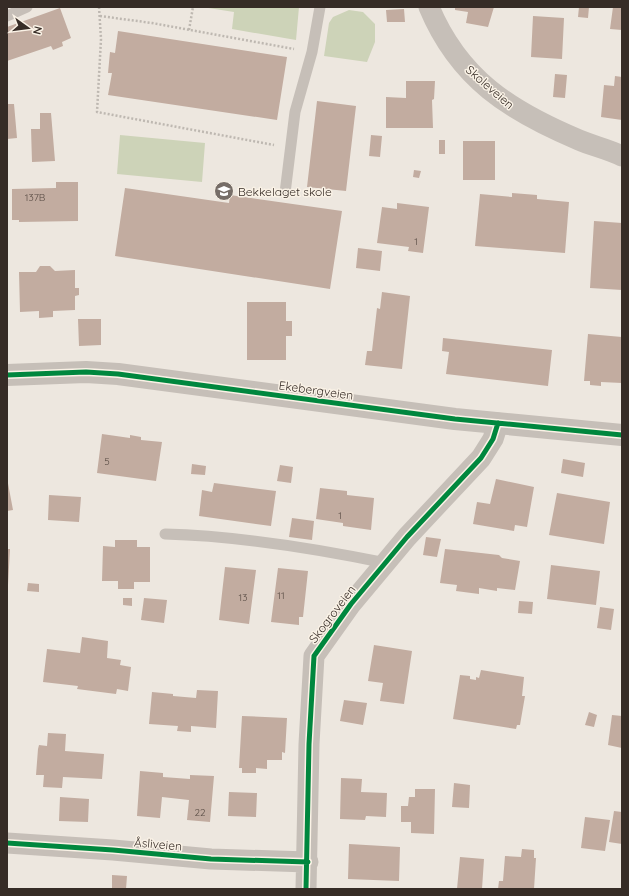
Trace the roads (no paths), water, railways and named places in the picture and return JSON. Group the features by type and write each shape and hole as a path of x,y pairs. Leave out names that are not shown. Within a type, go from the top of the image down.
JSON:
{"street":[{"name":"Skoleveien","path":"429,7 435,21 451,48 478,80 496,95 515,109 540,122 581,141 622,156"},
{"name":"Ekebergveien","path":"7,375 86,372 125,374 498,423 622,435"},
{"name":"Skogroveien","path":"306,889 308,862 309,744 314,656 351,604 407,537 481,458 492,439 498,423"},
{"name":"Åsliveien","path":"7,843 114,850 211,859 308,862"}],"lane":[{"path":"7,16 27,7"},
{"path":"285,193 295,112 312,52 320,7"},
{"path":"165,534 212,535 334,552 386,562"}],"place":[{"name":"Bekkelaget skole","path":"224,191"}]}
